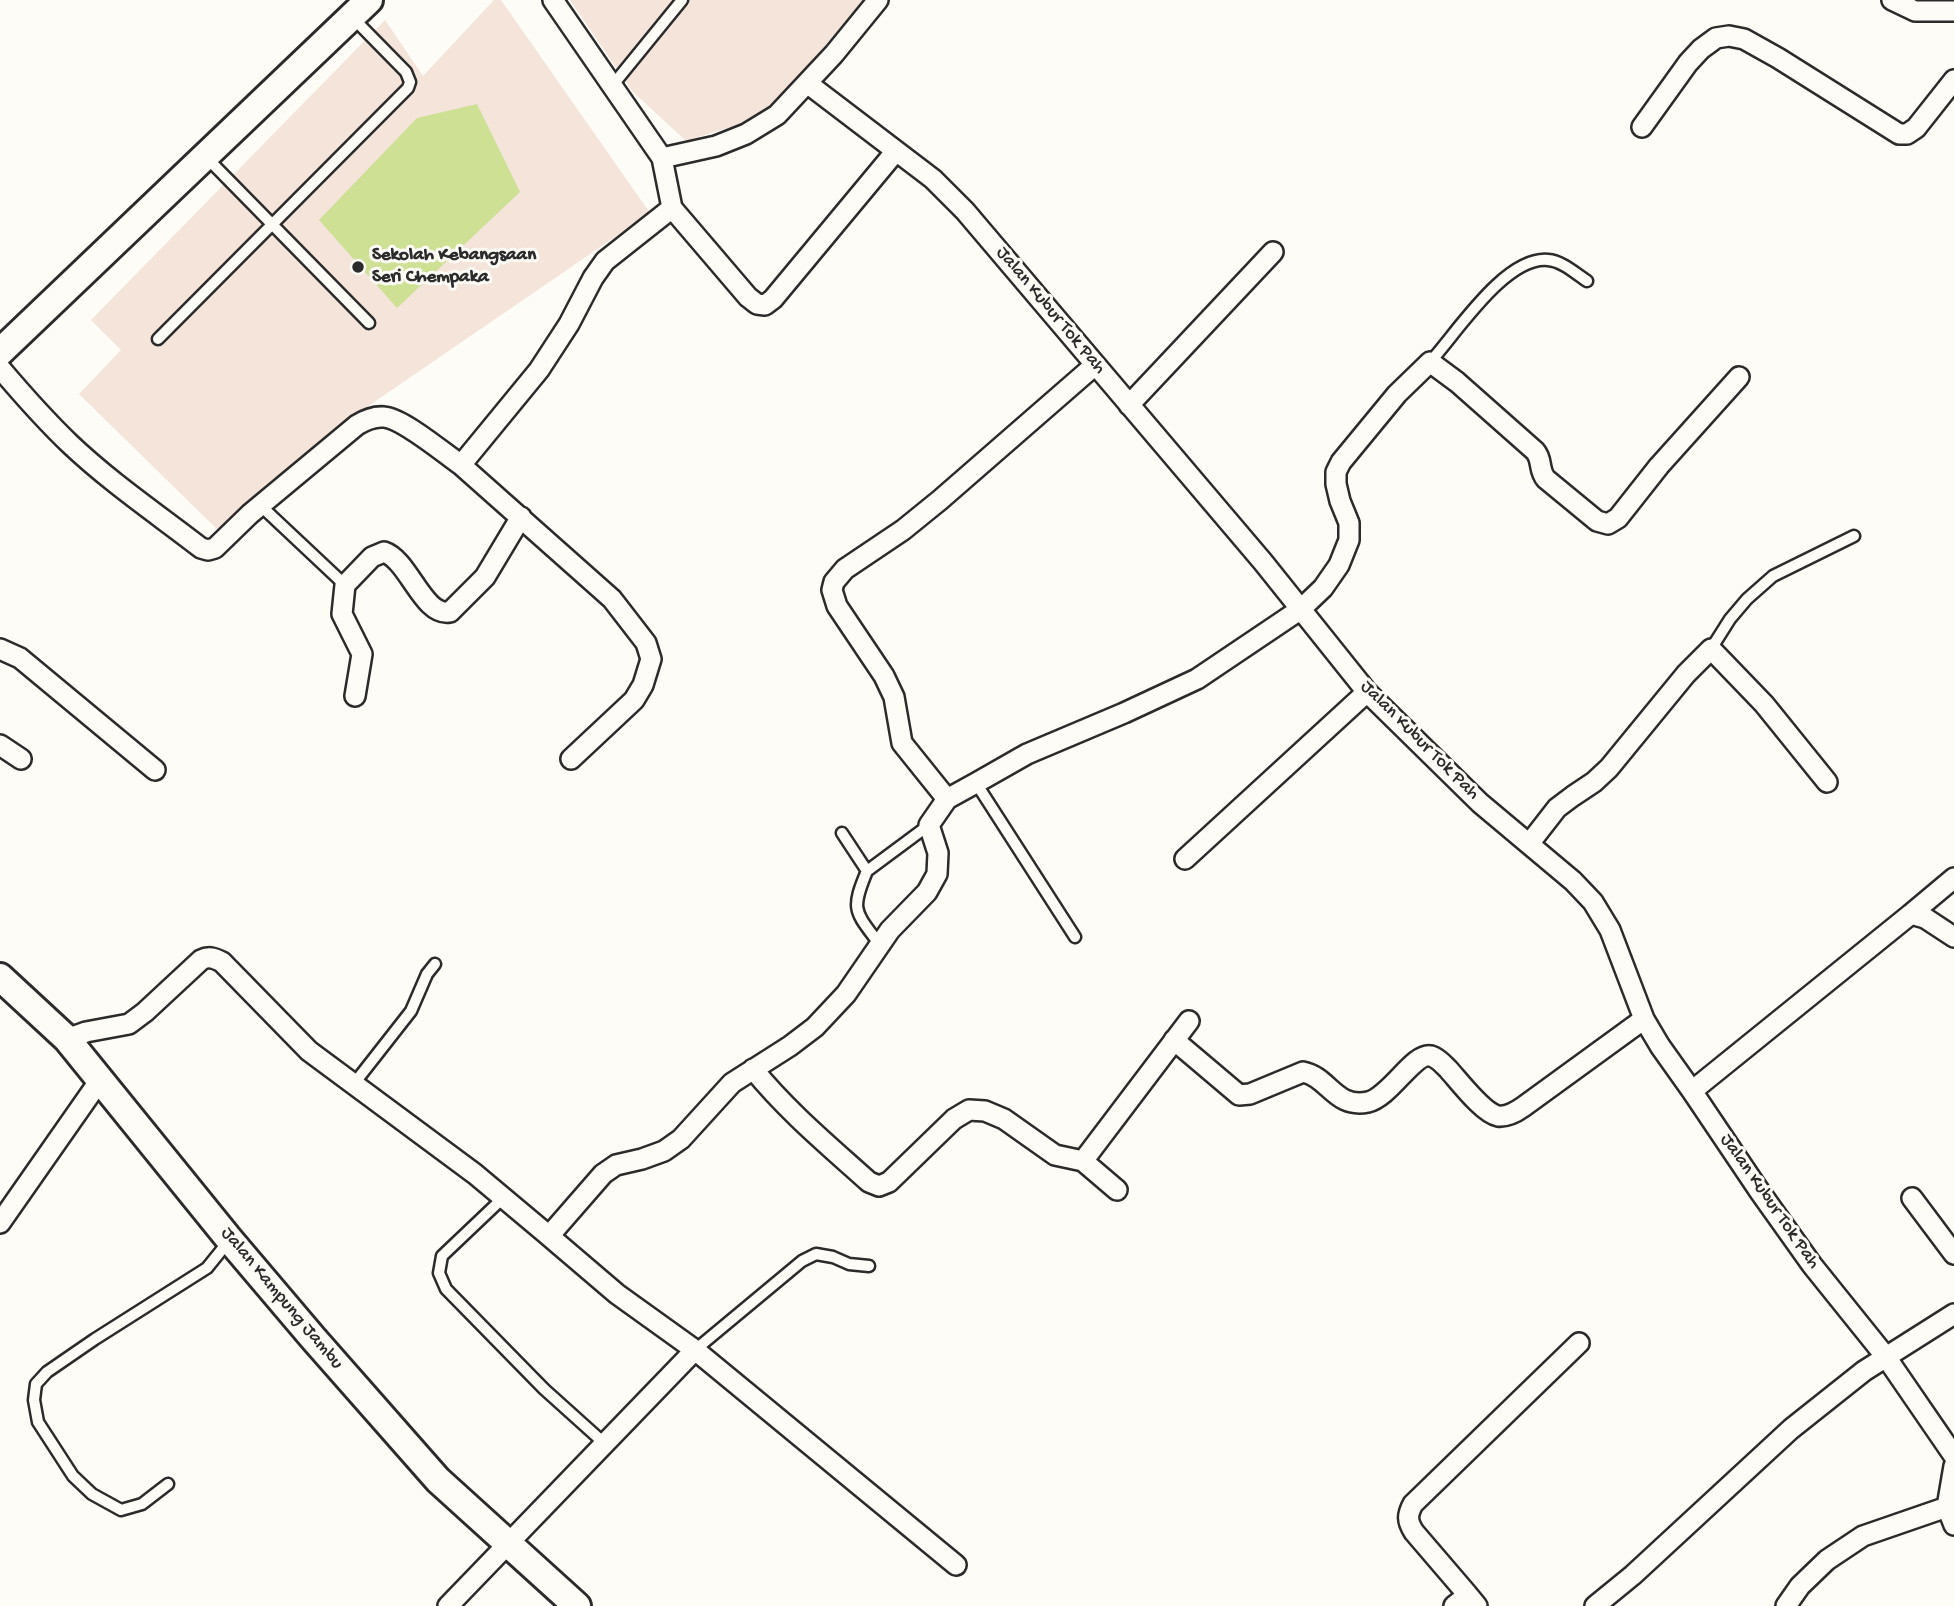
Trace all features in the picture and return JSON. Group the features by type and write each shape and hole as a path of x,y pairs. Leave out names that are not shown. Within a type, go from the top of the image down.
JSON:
{"street":[{"path":"553,0 662,158 672,208 757,304 765,304 773,299 896,151"},
{"path":"662,158 716,146 746,134 777,116 834,54 878,0"},
{"path":"1892,0 1915,11 1954,11"},
{"path":"0,352 360,8"},
{"path":"1642,127 1695,56 1716,38 1729,36 1744,39 1778,58 1899,134 1907,134 1916,128 1954,80"},
{"name":"Jalan Kubur Tok Pah","path":"807,83 933,179 965,211 1254,552 1367,692 1461,785 1573,881 1593,902 1610,930 1644,1019 1660,1046 1812,1265 1886,1357 1954,1456"},
{"path":"461,465 539,370 605,261 672,208"},
{"path":"1129,405 1273,252"},
{"path":"549,1236 603,1174 616,1165 664,1151 681,1139 732,1083 815,1027 846,994 890,930 927,892 937,874 938,853 929,825 947,799 1027,754 1197,679 1301,609 1322,588 1339,565 1349,540 1349,523 1340,501 1336,472 1397,394 1430,362 1457,382 1535,451 1546,479 1597,521 1608,524 1618,518 1659,466 1739,377"},
{"path":"947,799 902,743 894,697 884,676 837,607 832,590 834,582 845,569 903,530 940,500 1095,365"},
{"path":"0,368 70,444 107,476 201,548 208,550 215,548 356,425 371,418 384,417 397,421 461,465 521,517 612,599 646,643 651,659 648,674 634,700 571,759"},
{"path":"355,696 362,654 342,614 345,585 372,557 384,552 395,558 432,607 443,613 450,612 485,577 521,517"},
{"path":"0,649 20,658 155,770"},
{"path":"1530,844 1558,808 1609,768 1686,674 1711,649 1764,704 1827,782"},
{"path":"1185,859 1367,692"},
{"path":"0,745 21,759"},
{"path":"1692,1091 1954,878"},
{"path":"1911,914 1925,918 1954,937"},
{"path":"67,1038 129,1024 201,960 208,957 222,962 309,1051 475,1174 617,1294 695,1350 956,1565"},
{"name":"Jalan Kampung Jambu","path":"3,985 67,1038 229,1239 438,1480 577,1606"},
{"path":"1174,1040 1239,1095 1250,1094 1303,1072 1313,1076 1342,1100 1352,1103 1367,1102 1380,1097 1417,1060 1433,1057 1444,1065 1486,1110 1501,1116 1523,1107 1644,1019"},
{"path":"1083,1161 1189,1021"},
{"path":"753,1069 775,1097 874,1185 885,1185 889,1182 954,1119 969,1110 985,1111 1004,1119 1055,1155 1083,1161 1117,1190"},
{"path":"0,1223 100,1080"},
{"path":"1912,1198 1954,1254"},
{"path":"1595,1606 1643,1566 1791,1430 1864,1371 1954,1314"},
{"path":"1466,1602 1408,1523 1408,1513 1413,1504 1579,1343"},
{"path":"448,1606 695,1350"},
{"path":"1786,1606 1800,1586 1827,1560 1863,1536 1951,1516 1954,1466"}],"lane":[{"path":"612,86 682,0"},
{"path":"158,339 408,88 410,82 405,72 360,8"},
{"path":"206,156 369,323"},
{"path":"1430,362 1494,286 1532,262 1548,260 1560,263 1587,281"},
{"path":"261,506 345,585"},
{"path":"1711,649 1730,619 1747,599 1773,576 1854,536"},
{"path":"976,783 1075,937"},
{"path":"880,945 857,908 857,896 867,871 929,825"},
{"path":"842,833 867,871"},
{"path":"352,1085 411,1011 427,974 435,964"},
{"path":"503,1198 442,1256 439,1265 441,1282 544,1389 604,1443"},
{"path":"168,1484 142,1504 121,1510 92,1494 73,1476 38,1422 34,1400 36,1384 47,1371 207,1268 229,1239"},
{"path":"695,1350 802,1261 816,1254 849,1264 869,1266"}],"shaded area":[{"name":"Sekolah Kebangsaan Seri Chempaka","path":"494,0 501,0 650,213 342,424 220,532 79,394 121,350 91,320 385,20 423,76"},
{"path":"570,0 864,0 773,106 743,123 686,141 632,91"}],"green space":[{"path":"477,104 520,192 397,308 319,220 417,118"}],"place":[{"name":"Sekolah Kebangsaan Seri Chempaka","path":"358,267"}]}
